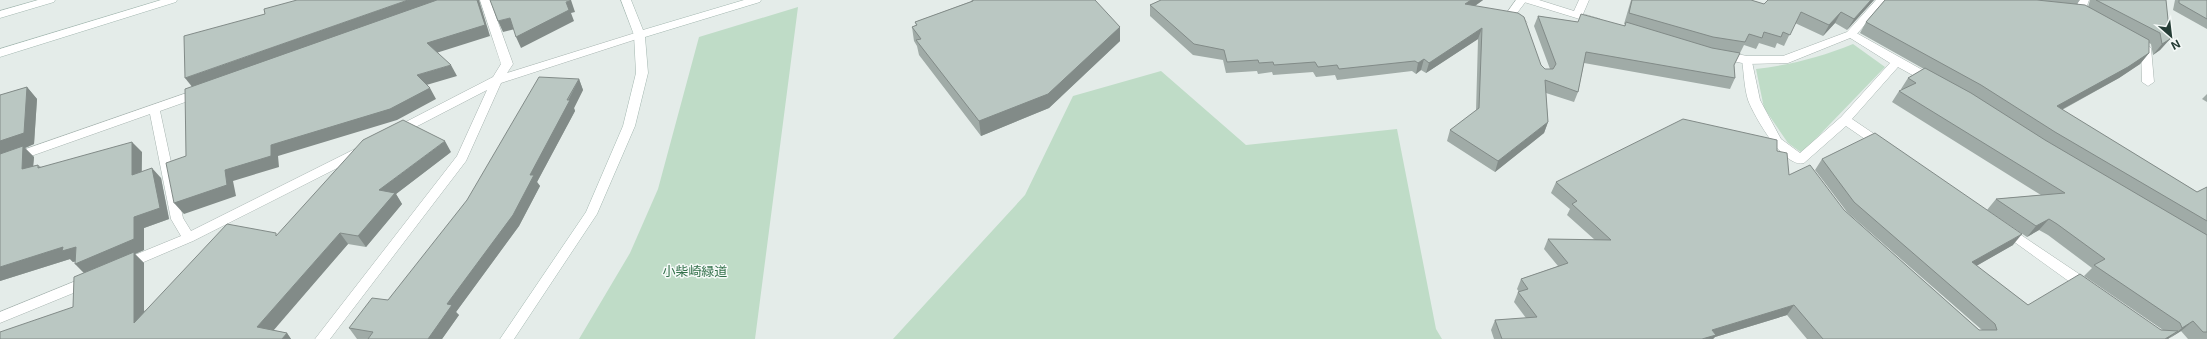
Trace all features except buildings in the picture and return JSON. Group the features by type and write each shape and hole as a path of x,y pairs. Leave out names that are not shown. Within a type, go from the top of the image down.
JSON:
{"street":[{"path":"0,15 50,0"},
{"path":"0,53 172,0"},
{"path":"322,339 462,158 498,80 507,64 485,0"},
{"path":"507,339 591,214 629,126 642,73 640,35 626,0"},
{"path":"387,137 498,80 756,0"},
{"path":"1522,0 1511,14 1527,25 1529,32"},
{"path":"1528,0 1608,25"},
{"path":"1578,16 1584,0"},
{"path":"1714,54 1748,60 1784,60 1851,34 1882,0"},
{"path":"2058,9 2084,14 2084,0"},
{"path":"1851,34 1897,62 1942,86"},
{"path":"2126,37 2146,48 2148,82"},
{"path":"1748,60 1754,100 1777,142 1800,160 1810,172"},
{"path":"1800,160 1845,120 1897,62"},
{"path":"0,163 214,87"},
{"path":"154,108 177,219 189,238"},
{"path":"1845,120 1890,151"},
{"path":"116,269 189,238 373,145"},
{"path":"1993,222 2097,294"},
{"path":"0,318 102,275"}],"green space":[{"name":"小柴崎緑道","path":"798,7 755,339 579,339 630,253 658,189 699,37"},
{"path":"1853,44 1885,67 1802,153 1788,143 1764,108 1756,69 1805,60"},
{"path":"1161,71 1246,145 1397,129 1436,329 1442,339 893,339 1025,195 1073,96"}]}
